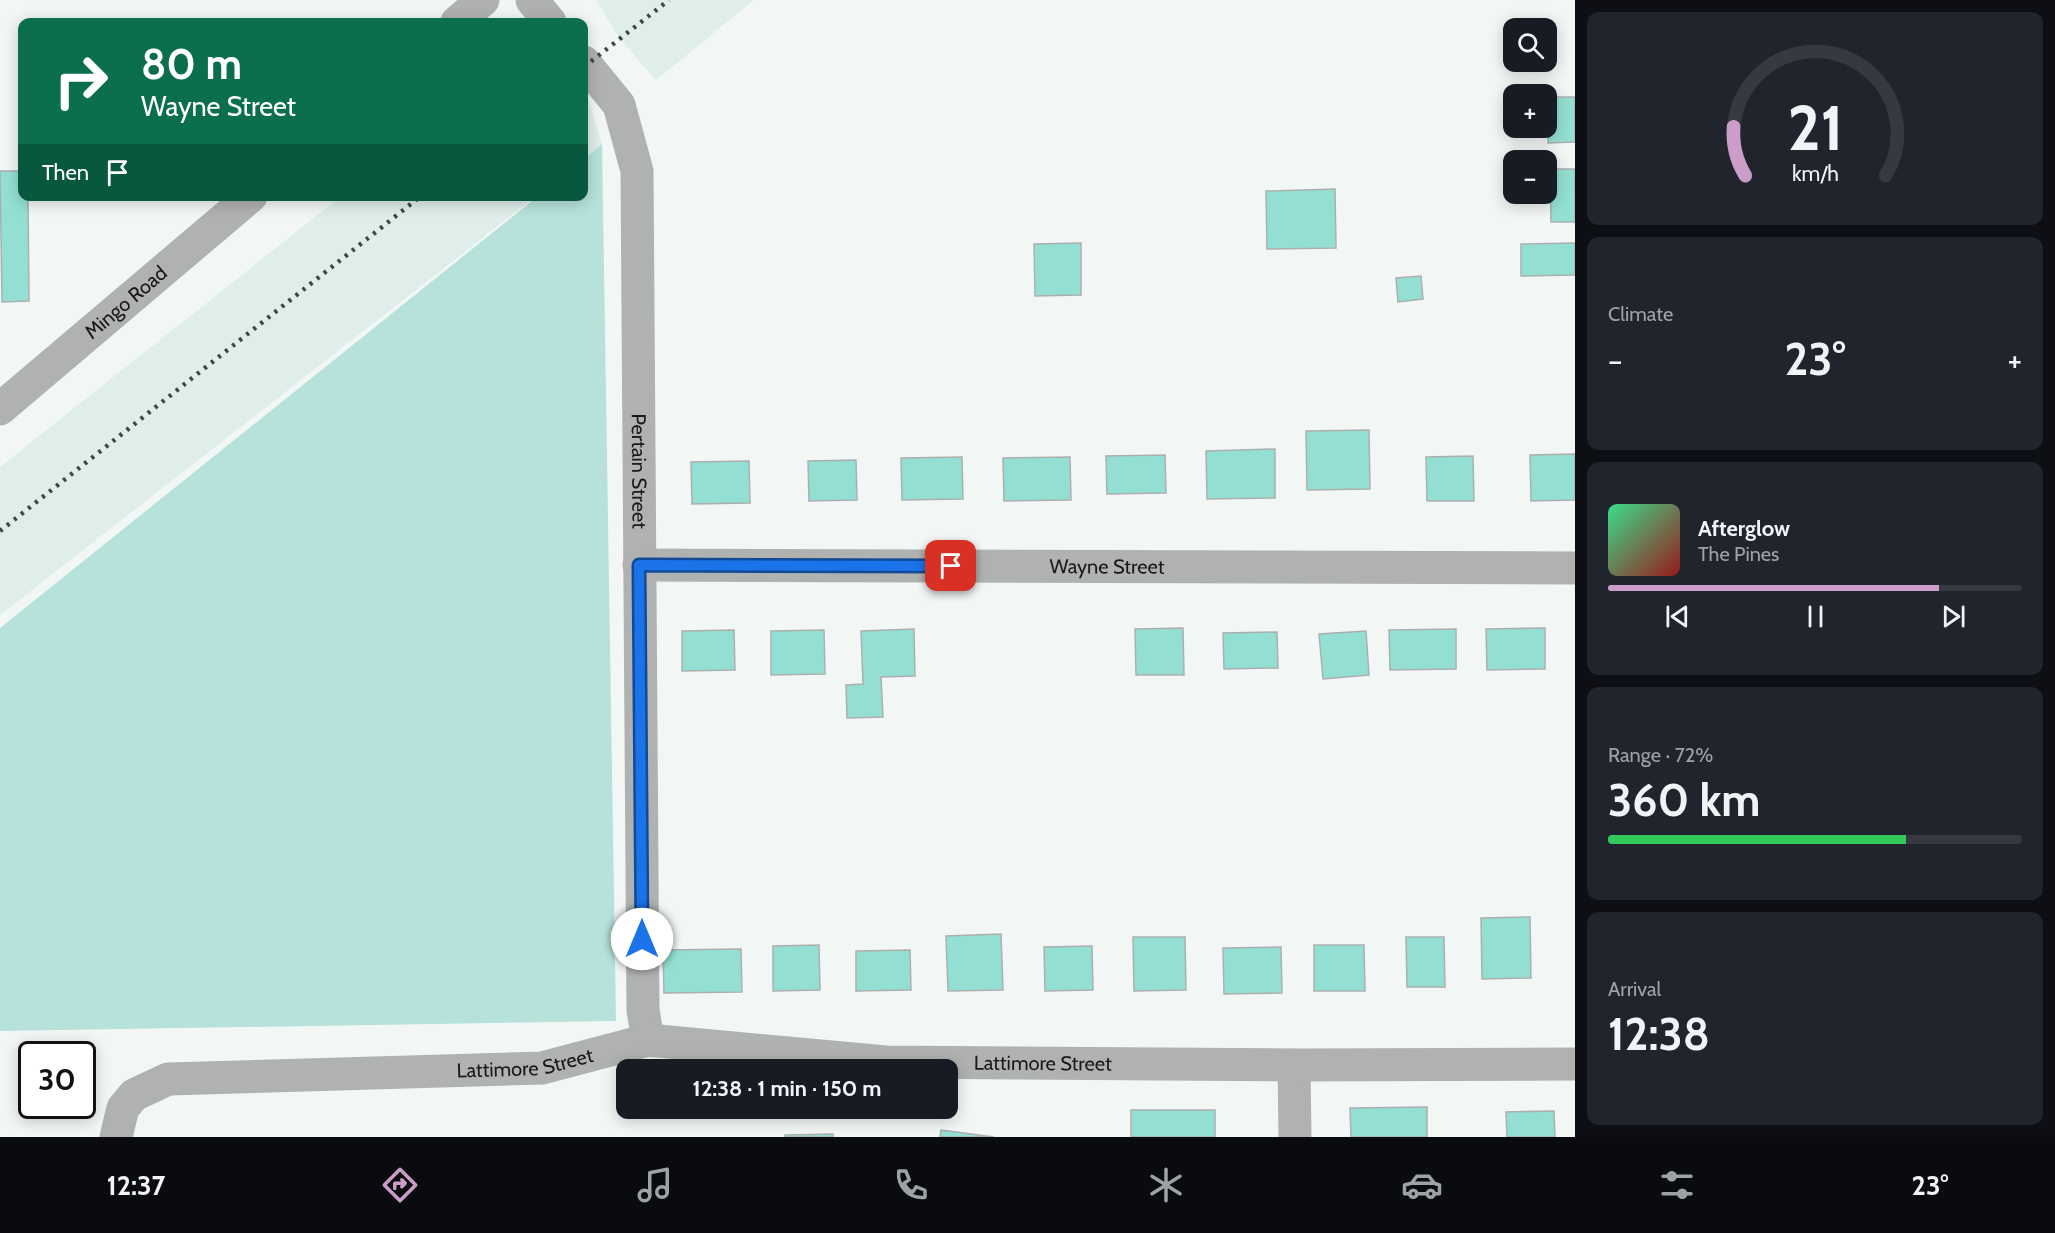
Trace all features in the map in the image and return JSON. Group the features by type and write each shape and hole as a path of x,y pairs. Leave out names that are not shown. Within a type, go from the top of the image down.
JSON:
{"street":[{"path":"462,18 483,0"},
{"path":"532,0 547,18"},
{"name":"Pertain Street","path":"588,67 619,105 637,171 643,1010 648,1040"},
{"name":"Mingo Road","path":"0,409 245,201"},
{"name":"Wayne Street","path":"639,565 1575,568"},
{"name":"Lattimore Street","path":"116,1137 123,1108 134,1095 168,1079 542,1068 648,1040 886,1062 1294,1065 1575,1064"},
{"path":"1294,1065 1294,1137"}],"shaded area":[{"path":"596,0 754,0 656,80 620,39"},
{"path":"588,99 602,144 588,156"},
{"path":"335,201 530,201 0,615 0,467"}],"green space":[{"path":"602,144 616,1021 0,1031 0,628 532,201 588,201 588,156"}],"building":[{"path":"1557,97 1575,97 1575,142 1548,143 1548,138 1557,138"},
{"path":"1557,169 1575,169 1575,222 1551,222 1551,204 1557,204"},
{"path":"0,171 18,171 18,201 28,201 29,301 2,302"},
{"path":"1335,189 1336,248 1267,249 1266,191"},
{"path":"1081,243 1081,295 1035,296 1034,244"},
{"path":"1575,243 1575,275 1521,276 1521,244"},
{"path":"1421,276 1423,299 1398,302 1396,278"},
{"path":"1369,430 1370,489 1307,490 1306,431"},
{"path":"1275,449 1275,498 1207,499 1206,451"},
{"path":"1575,454 1575,500 1531,501 1530,455"},
{"path":"1165,455 1166,493 1107,494 1106,456"},
{"path":"1473,456 1474,501 1427,501 1426,457"},
{"path":"962,457 963,499 902,500 901,458"},
{"path":"1070,457 1071,500 1004,501 1003,458"},
{"path":"856,460 857,500 809,501 808,461"},
{"path":"749,461 750,503 692,504 691,462"},
{"path":"1183,628 1184,675 1136,675 1135,629"},
{"path":"1545,628 1545,669 1487,670 1486,629"},
{"path":"914,629 915,676 881,677 883,717 847,718 846,685 863,684 861,631"},
{"path":"1456,629 1456,669 1390,670 1389,630"},
{"path":"734,630 735,670 682,671 682,631"},
{"path":"824,630 825,674 771,675 771,631"},
{"path":"1366,631 1369,675 1323,679 1319,634"},
{"path":"1277,632 1278,668 1224,669 1223,633"},
{"path":"1530,917 1531,978 1482,979 1481,918"},
{"path":"1001,934 1003,990 948,991 946,936"},
{"path":"1133,937 1185,937 1186,990 1134,991"},
{"path":"1406,937 1444,937 1445,987 1407,987"},
{"path":"819,945 820,990 773,991 773,946"},
{"path":"1314,945 1364,945 1365,991 1314,991"},
{"path":"1092,946 1093,990 1045,991 1044,947"},
{"path":"1281,947 1282,993 1224,994 1223,948"},
{"path":"741,949 742,992 664,993 663,950"},
{"path":"910,950 911,990 856,991 856,951"},
{"path":"1427,1107 1427,1137 1351,1137 1350,1108"},
{"path":"1131,1110 1215,1110 1215,1137 1131,1137"},
{"path":"1554,1111 1555,1137 1507,1137 1506,1112"},
{"path":"941,1130 994,1137 940,1137"},
{"path":"833,1134 833,1137 785,1137 785,1135"}],"railway":[{"path":"588,64 669,0"},
{"path":"0,531 415,201"}],"route":[{"path":"642,939 639,565 951,566"}]}
